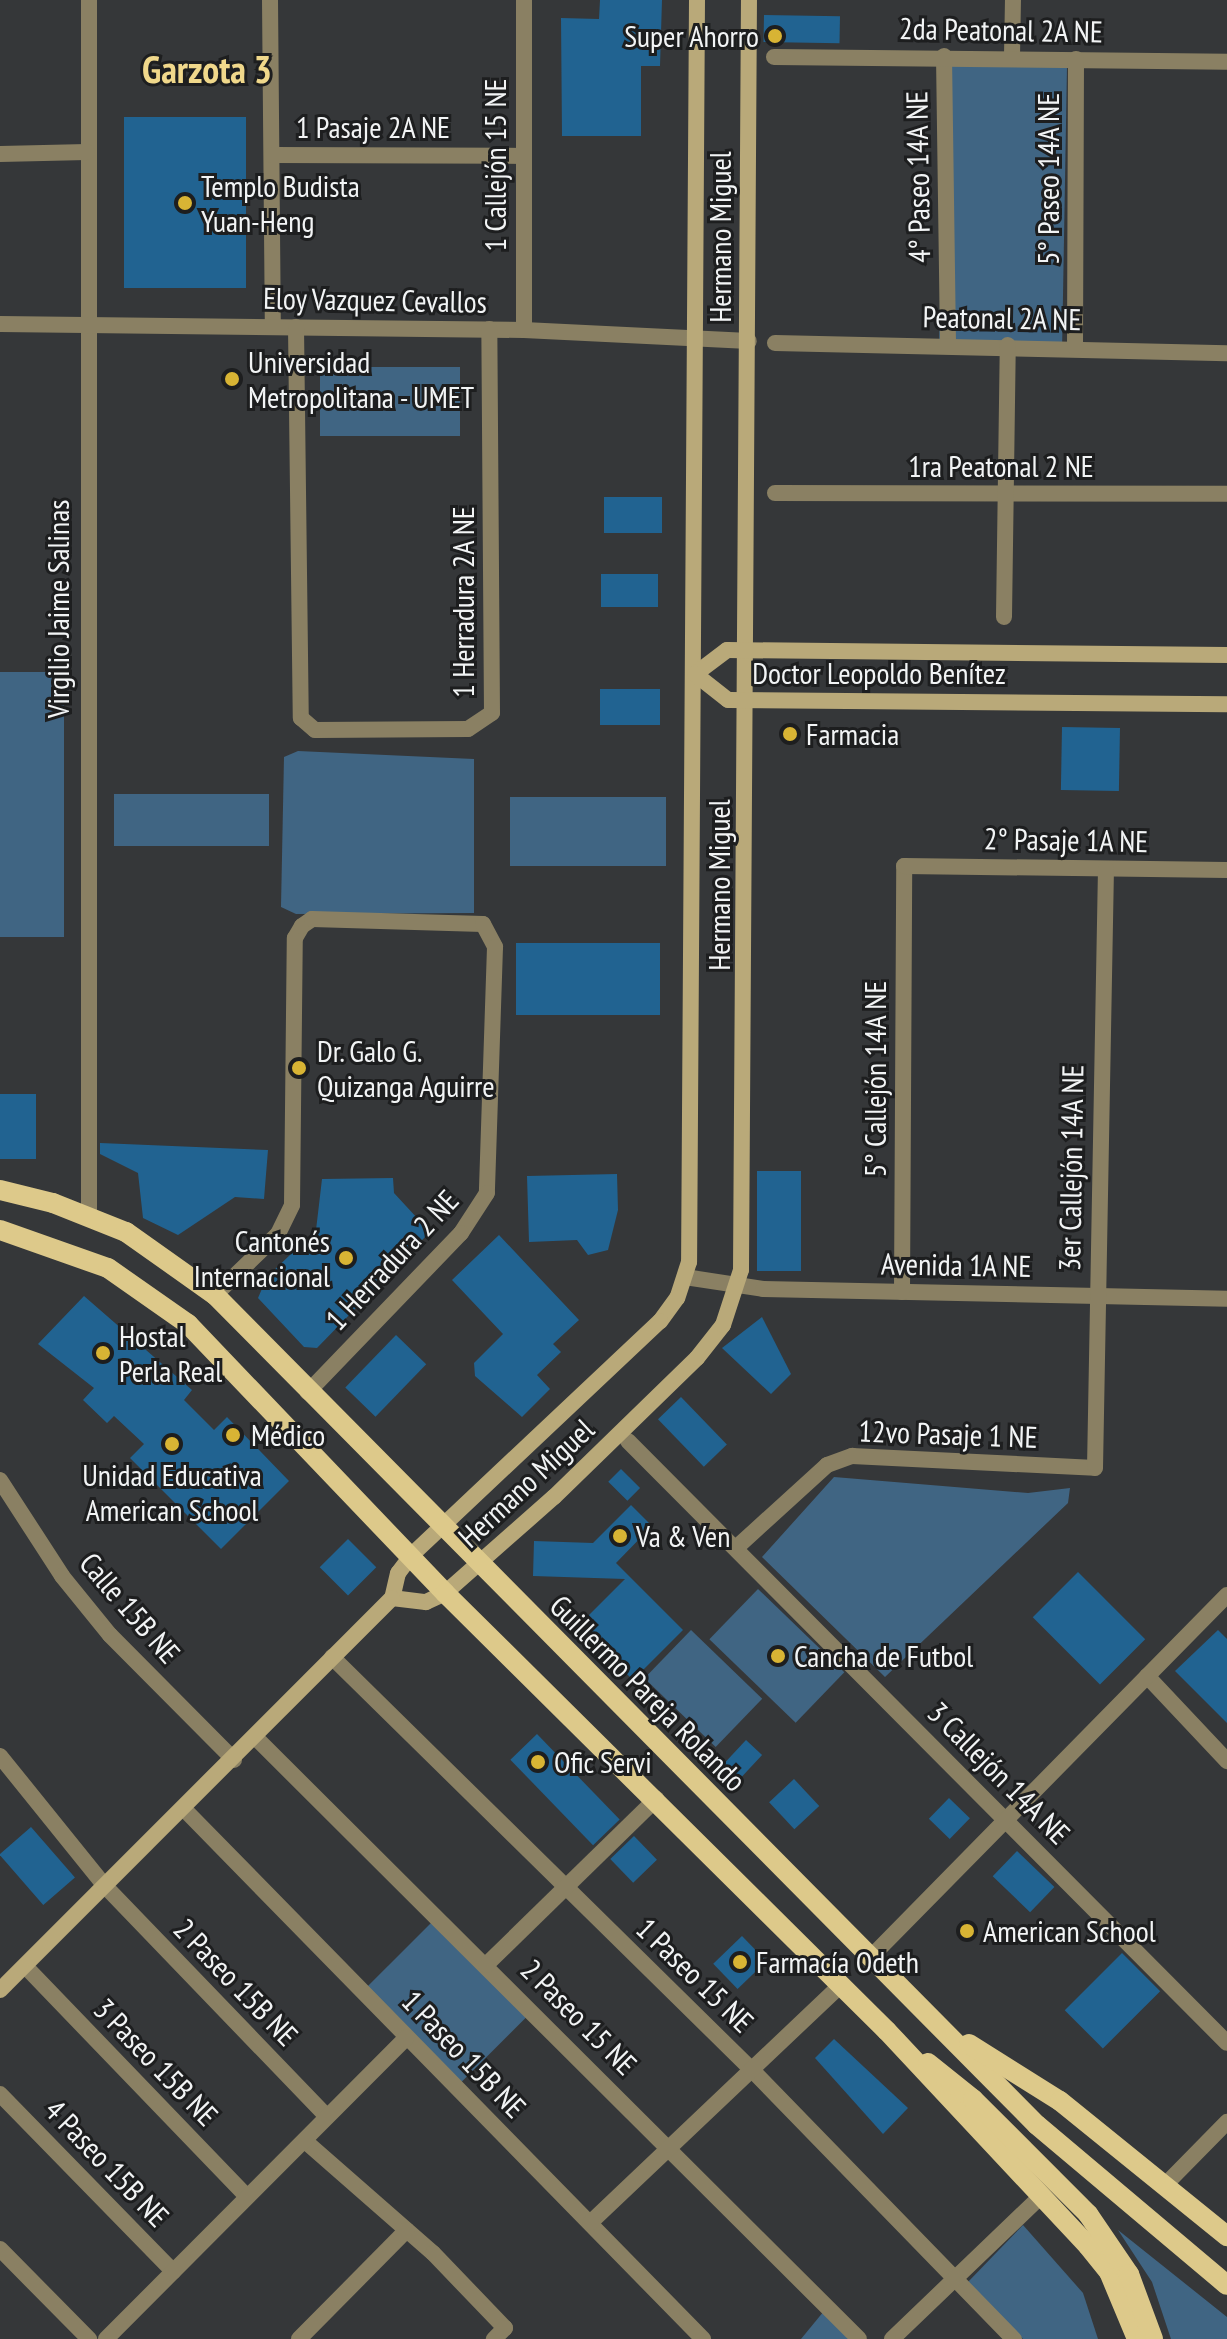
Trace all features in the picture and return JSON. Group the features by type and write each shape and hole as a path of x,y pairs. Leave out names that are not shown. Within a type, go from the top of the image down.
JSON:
{"main road":[{"name":"Guillermo Pareja Rolando","path":"0,1190 89,1217 159,1252 215,1295 441,1529 1037,2125 1227,2285"},
{"path":"0,1230 108,1268 171,1310 445,1593 887,2031 1109,2272 1137,2339"},
{"path":"915,2003 980,2053 1060,2101 1227,2236"},
{"path":"887,2031 973,2099 1088,2214 1129,2274 1153,2339"}],"street":[{"name":"Virgilio Jaime Salinas","path":"89,0 86,325 89,1217"},
{"path":"270,0 273,327"},
{"name":"1 Callejón 15 NE","path":"524,0 524,330"},
{"name":"Hermano Miguel","path":"0,1990 256,1738 392,1598 398,1573 411,1556 660,1321 685,1277 693,1204 697,0"},
{"name":"Hermano Miguel","path":"392,1598 426,1602 445,1593 479,1567 697,1358 723,1325 737,1288 746,1206 749,0"},
{"name":"5° Paseo 14A NE","path":"1012,56 1013,0"},
{"name":"4° Paseo 14A NE","path":"944,56 948,345"},
{"name":"2da Peatonal 2A NE","path":"774,57 1012,56 1227,62"},
{"name":"5° Paseo 14A NE","path":"1075,347 1076,59"},
{"path":"0,154 87,152"},
{"name":"1 Pasaje 2A NE","path":"272,155 523,156"},
{"name":"Eloy Vazquez Cevallos","path":"0,324 489,329 749,341"},
{"name":"1 Herradura 2A NE","path":"296,327 301,718 315,730 468,729 492,713 489,329"},
{"name":"Peatonal 2A NE","path":"775,343 1008,345 1227,353"},
{"path":"1004,617 1008,345"},
{"name":"1ra Peatonal 2 NE","path":"775,493 1227,494"},
{"name":"Doctor Leopoldo Benítez","path":"1227,655 727,650 695,674 728,700 1227,704"},
{"name":"2° Pasaje 1A NE","path":"904,866 1227,870"},
{"name":"5° Callejón 14A NE","path":"902,1292 904,866"},
{"name":"3er Callejón 14A NE","path":"1095,1468 1106,869"},
{"name":"1 Herradura 2 NE","path":"215,1295 278,1234 292,1205 295,938 312,919 468,920 483,924 495,947 487,1193 461,1233 308,1392"},
{"name":"Avenida 1A NE","path":"685,1277 737,1288 1227,1299"},
{"name":"3 Callejón 14A NE","path":"628,1441 737,1547 1227,2043"},
{"name":"12vo Pasaje 1 NE","path":"737,1547 827,1465 852,1456 1095,1468"},
{"name":"Calle 15B NE","path":"0,1480 101,1623 234,1760"},
{"path":"870,1958 1227,1595"},
{"name":"1 Paseo 15 NE","path":"332,1657 752,2070 953,2281 1014,2339"},
{"path":"1147,1676 1227,1761"},
{"name":"2 Paseo 15 NE","path":"256,1738 670,2147 859,2339"},
{"name":"2 Paseo 15B NE","path":"0,1756 105,1886 327,2117"},
{"path":"486,1965 656,1799"},
{"name":"1 Paseo 15B NE","path":"184,1809 703,2339"},
{"name":"3 Paseo 15B NE","path":"25,1966 247,2197"},
{"path":"590,2223 841,1985"},
{"path":"106,2339 407,2037"},
{"name":"4 Paseo 15B NE","path":"0,2094 173,2271"},
{"path":"1164,2186 1227,2122"},
{"path":"305,2141 407,2230 505,2328 494,2339"},
{"path":"892,2339 1041,2196"},
{"path":"299,2339 407,2230"},
{"path":"0,2249 89,2339"}],"shaded area":[{"path":"944,65 1067,67 1062,345 939,343"},
{"path":"320,367 460,367 460,436 320,436"},
{"path":"0,672 64,672 64,937 0,937"},
{"path":"298,751 474,759 474,913 296,914 281,907 284,757"},
{"path":"114,794 269,794 269,846 114,846"},
{"path":"510,797 666,797 666,866 510,866"},
{"path":"834,1477 1028,1493 1070,1488 1068,1503 885,1677 762,1557"},
{"name":"Cancha de Futbol","path":"758,1589 844,1672 796,1723 709,1639"},
{"path":"691,1630 762,1699 716,1747 644,1678"},
{"path":"435,1919 530,2014 460,2083 366,1988"},
{"path":"1023,2225 1083,2293 1098,2339 1023,2339 967,2283"},
{"path":"1118,2230 1227,2317 1227,2339 1171,2339 1152,2282"},
{"path":"824,2311 850,2339 801,2339"}],"building":[{"path":"600,0 662,0 660,66 641,66 641,136 562,136 561,18 599,19"},
{"path":"764,15 840,16 840,43 764,42"},
{"name":"Templo Budista Yuan-Heng","path":"124,117 246,117 246,288 124,288"},
{"path":"604,497 662,497 662,533 604,533"},
{"path":"601,574 658,574 658,607 601,607"},
{"path":"600,689 660,689 660,725 600,725"},
{"path":"1062,727 1120,728 1119,791 1061,790"},
{"path":"516,943 660,943 660,1015 516,1015"},
{"path":"0,1094 36,1094 36,1159 0,1159"},
{"path":"100,1143 268,1150 264,1199 235,1197 178,1235 143,1218 138,1173 100,1154"},
{"path":"757,1171 801,1171 801,1271 757,1271"},
{"path":"617,1174 618,1210 608,1250 588,1255 577,1240 529,1242 527,1176"},
{"name":"Cantonés Internacional","path":"393,1178 394,1193 430,1232 317,1348 304,1347 258,1298 267,1277 316,1230 322,1179"},
{"path":"499,1235 579,1320 553,1344 561,1352 537,1375 550,1389 522,1417 475,1376 474,1363 503,1334 452,1280"},
{"path":"84,1296 192,1390 184,1400 214,1430 227,1417 289,1481 221,1549 130,1458 144,1444 114,1416 107,1423 83,1400 94,1388 38,1344"},
{"path":"762,1317 791,1374 771,1394 722,1348"},
{"path":"396,1335 426,1364 376,1417 345,1388"},
{"path":"681,1397 727,1444 704,1467 658,1419"},
{"path":"621,1469 640,1488 627,1501 608,1482"},
{"path":"631,1505 652,1526 616,1563 683,1630 633,1680 578,1626 625,1579 533,1576 534,1541 593,1543"},
{"path":"348,1539 376,1567 348,1596 320,1567"},
{"path":"1078,1572 1145,1639 1100,1684 1033,1617"},
{"path":"1218,1630 1227,1639 1227,1723 1175,1671"},
{"path":"537,1734 620,1820 593,1845 510,1760"},
{"path":"746,1740 762,1755 733,1786 717,1771"},
{"path":"794,1779 819,1806 794,1829 769,1802"},
{"path":"949,1798 970,1818 950,1839 929,1819"},
{"path":"31,1827 75,1878 43,1905 0,1855"},
{"path":"634,1836 657,1860 633,1883 610,1859"},
{"path":"1017,1851 1054,1887 1030,1912 993,1876"},
{"name":"Farmacía Odeth","path":"742,1936 766,1961 738,1989 713,1964"},
{"path":"1122,1953 1160,1991 1103,2048 1065,2010"},
{"path":"834,2039 908,2108 883,2134 815,2058"}],"place":[{"name":"Super Ahorro","path":"775,36"},
{"name":"Templo Budista Yuan-Heng","path":"185,203"},
{"name":"Universidad Metropolitana - UMET","path":"232,379"},
{"name":"Farmacia","path":"790,734"},
{"name":"Dr. Galo G. Quizanga Aguirre","path":"299,1068"},
{"name":"Cantonés Internacional","path":"346,1258"},
{"name":"Hostal Perla Real","path":"103,1353"},
{"name":"Médico","path":"233,1435"},
{"name":"Unidad Educativa American School","path":"172,1444"},
{"name":"Va & Ven","path":"620,1536"},
{"name":"Cancha de Futbol","path":"778,1656"},
{"name":"Ofic Servi","path":"538,1762"},
{"name":"American School","path":"967,1931"},
{"name":"Farmacía Odeth","path":"740,1962"}],"district":[{"name":"Garzota 3","path":"207,69"}]}
